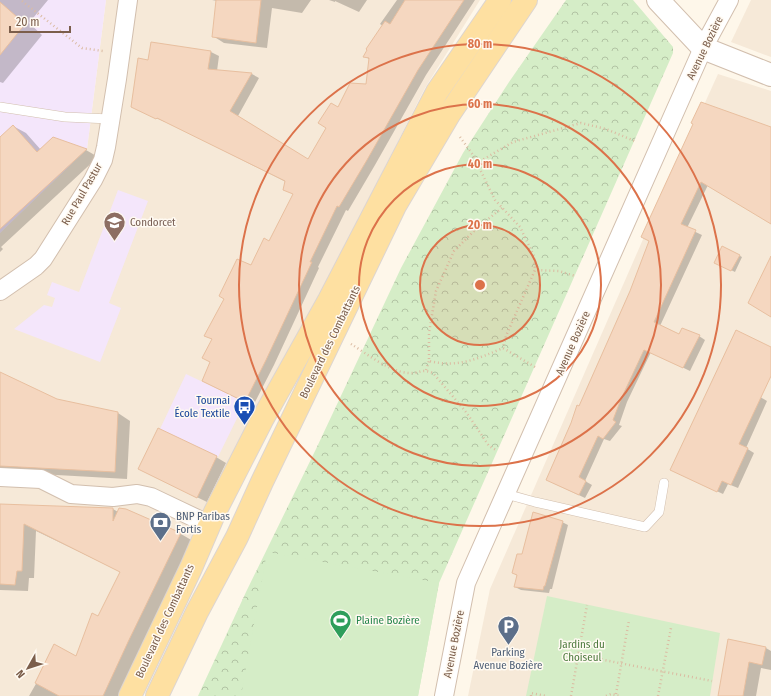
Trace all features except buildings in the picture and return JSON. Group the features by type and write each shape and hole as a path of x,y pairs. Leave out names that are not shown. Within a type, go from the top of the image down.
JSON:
{"main road":[{"name":"Boulevard des Combattants","path":"130,696 215,512 262,420 332,293 437,92 500,0"},
{"name":"Boulevard des Combattants","path":"157,696 197,612 237,537 395,206 450,112 526,0"}],"street":[{"name":"Rue Paul Pastur","path":"0,291 36,266 48,251 93,180 103,160 121,53 128,0"},
{"path":"658,0 703,48 771,75"},
{"name":"Avenue Bozière","path":"444,696 466,584 703,48 729,0"},
{"path":"0,477 41,480 71,494 113,497 137,494 151,497 210,525"}],"lane":[{"path":"0,107 65,117 110,119"},
{"path":"506,494 645,527 659,512 664,483"}],"path":[{"path":"22,1 82,48 121,53"},
{"path":"478,165 484,159 513,142 581,122 637,142"},
{"path":"460,136 473,155 495,200 520,227 534,256 536,270 506,336 503,348"},
{"path":"426,370 429,361 429,333 436,291 454,251 477,228 502,208"},
{"path":"536,270 559,271 575,276"},
{"path":"346,340 393,369 410,373 426,370 433,373 466,412 489,446 496,450"},
{"path":"429,361 443,365 466,362 503,348"},
{"path":"503,348 535,367"},
{"path":"570,696 587,605"},
{"path":"616,694 629,620"},
{"path":"658,696 671,628"},
{"path":"578,655 712,682"},
{"path":"531,696 531,693 546,696"},
{"path":"606,696 616,694 620,696"}],"shaded area":[{"path":"0,0 106,0 87,149 0,233"},
{"path":"106,0 480,0 425,88 231,470 119,696 0,696 0,233 87,149"},
{"path":"751,0 771,0 771,57 731,42"},
{"path":"718,74 771,91 771,696 468,696 490,589 644,237"},
{"name":"Condorcet","path":"118,190 148,201 109,303 121,308 100,362 14,329 44,305 52,307 55,298 47,295 52,282 79,292"},
{"path":"186,374 245,402 218,457 160,429"}],"green space":[{"path":"566,0 633,0 673,47 673,53 439,583 418,696 198,696 401,268 463,153 509,82"},
{"name":"Plaine Bozière","path":"267,552 439,583 418,696 241,696"},
{"name":"Jardins du Choiseul","path":"547,596 720,633 710,696 526,696"}],"place":[{"name":"Condorcet","path":"115,242"},
{"name":"Tournai École Textile","path":"245,426"},
{"name":"BNP Paribas Fortis","path":"160,542"},
{"name":"Plaine Bozière","path":"340,640"},
{"name":"Parking Avenue Bozière","path":"508,646"}]}
